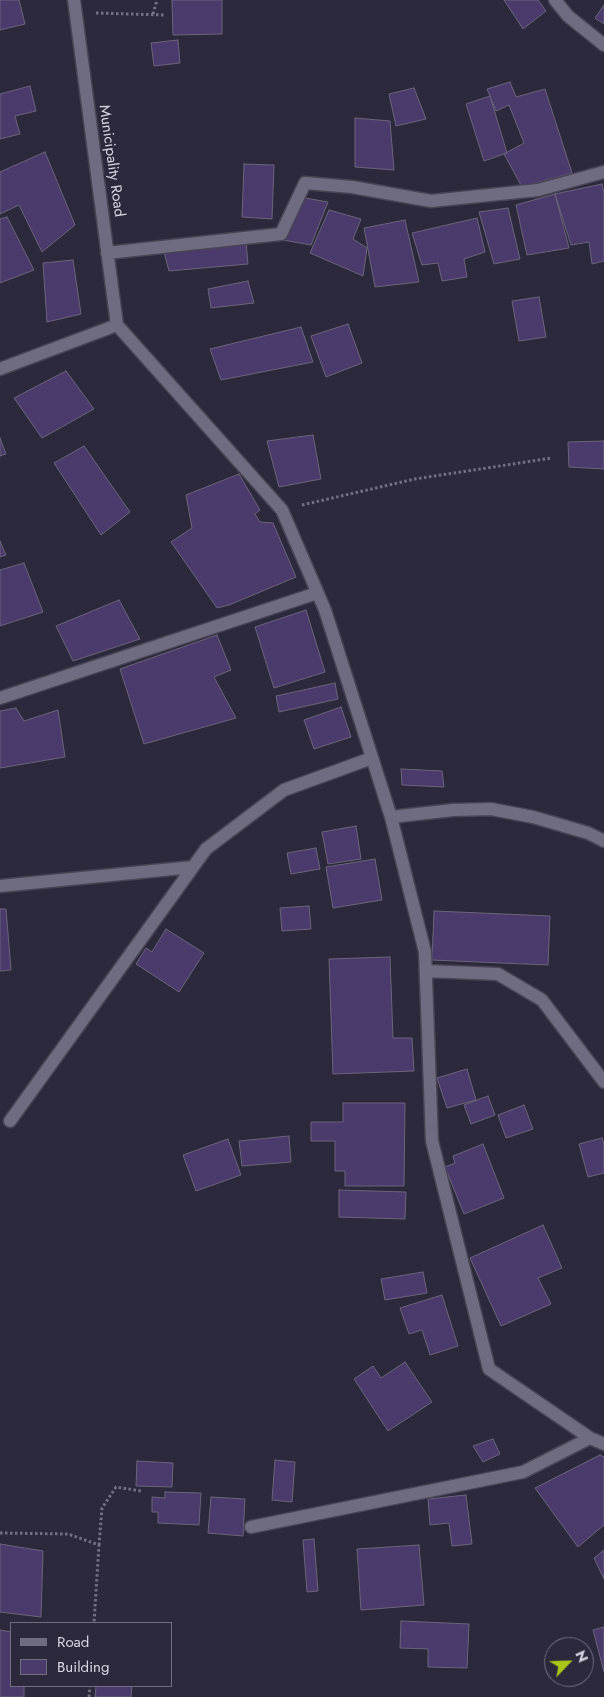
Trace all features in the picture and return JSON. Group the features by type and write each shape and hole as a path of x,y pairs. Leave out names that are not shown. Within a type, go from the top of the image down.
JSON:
{"street":[{"path":"555,0 568,16 604,45"},
{"name":"Municipality Road","path":"74,6 117,325"},
{"path":"107,253 281,234 305,183 352,187 431,201 538,190 604,172"},
{"path":"0,369 117,325 282,510 325,610 391,817 425,952 432,1141 488,1369 590,1438 604,1444"},
{"path":"0,698 317,593"},
{"path":"10,1121 206,849 284,790 372,758"},
{"path":"391,817 453,810 491,810 533,817 588,834 604,841"},
{"path":"0,886 194,867"},
{"path":"426,971 498,974 542,1000 604,1082"},
{"path":"251,1527 523,1472 590,1438"}],"path":[{"path":"153,14 157,0"},
{"path":"74,6 164,15"},
{"path":"282,510 415,479 552,458"},
{"path":"94,1622 102,1508 116,1487 141,1491"},
{"path":"0,1533 68,1534 99,1545"}],"building":[{"path":"0,0 19,0 25,24 0,30"},
{"path":"172,0 222,0 222,34 173,35"},
{"path":"504,0 538,0 546,11 523,29"},
{"path":"604,5 604,24 595,18"},
{"path":"178,40 180,63 154,66 151,43"},
{"path":"510,82 516,97 545,89 572,173 522,187 504,154 524,143 509,105 496,111 487,89"},
{"path":"30,86 36,111 15,116 20,134 0,139 0,94"},
{"path":"414,88 426,119 396,126 389,94"},
{"path":"490,96 507,153 484,161 466,104"},
{"path":"355,118 390,121 394,170 355,167"},
{"path":"45,152 75,225 42,252 19,205 0,214 0,172"},
{"path":"244,164 274,165 272,219 242,217"},
{"path":"602,184 604,193 604,261 592,264 589,242 571,245 555,194"},
{"path":"555,194 569,248 527,255 516,205"},
{"path":"305,198 328,202 311,245 283,240"},
{"path":"508,208 520,259 494,264 479,212"},
{"path":"329,210 361,219 353,239 367,248 363,276 310,253"},
{"path":"7,217 34,270 0,283 0,219"},
{"path":"477,218 485,252 464,259 467,277 442,281 438,263 422,265 412,233"},
{"path":"405,220 419,282 375,287 364,228"},
{"path":"246,241 248,264 169,271 164,252"},
{"path":"73,260 81,314 47,322 43,263"},
{"path":"248,281 254,303 211,308 208,289"},
{"path":"539,297 546,337 519,341 512,301"},
{"path":"348,324 362,363 326,377 311,336"},
{"path":"301,327 313,362 221,380 210,349"},
{"path":"66,371 94,409 42,438 14,398"},
{"path":"313,435 321,479 279,487 267,441"},
{"path":"0,438 6,454 0,456"},
{"path":"604,441 604,469 569,467 568,442"},
{"path":"84,446 130,512 101,535 54,463"},
{"path":"239,474 260,510 255,514 260,522 273,523 296,577 229,605 217,608 171,542 192,528 186,495"},
{"path":"0,541 6,555 0,557"},
{"path":"24,563 43,612 0,626 0,570"},
{"path":"119,600 140,639 73,661 56,626"},
{"path":"306,610 325,672 274,688 255,627"},
{"path":"217,635 231,670 214,677 236,718 144,744 120,669"},
{"path":"335,683 338,699 279,712 276,696"},
{"path":"341,707 351,737 314,749 304,720"},
{"path":"16,708 24,721 58,710 65,757 0,768 0,711"},
{"path":"401,769 442,771 444,787 402,785"},
{"path":"356,826 361,859 328,864 322,832"},
{"path":"316,848 320,869 291,874 287,853"},
{"path":"375,859 382,900 333,908 326,867"},
{"path":"309,906 311,929 282,931 280,908"},
{"path":"0,909 6,909 11,970 0,971"},
{"path":"434,911 550,916 548,965 432,960"},
{"path":"166,929 204,953 179,992 136,964 146,948 152,952"},
{"path":"390,957 393,1038 412,1038 414,1071 333,1074 329,959"},
{"path":"467,1069 476,1100 447,1108 437,1078"},
{"path":"488,1096 495,1115 471,1124 464,1105"},
{"path":"343,1103 405,1103 404,1186 345,1186 345,1171 335,1171 335,1141 311,1141 311,1122 343,1122"},
{"path":"524,1105 533,1129 506,1138 498,1115"},
{"path":"289,1136 291,1162 242,1166 239,1141"},
{"path":"602,1138 604,1144 604,1173 588,1177 579,1144"},
{"path":"228,1139 241,1175 196,1191 183,1155"},
{"path":"483,1144 504,1198 464,1214 445,1167 455,1163 453,1156"},
{"path":"339,1190 406,1192 405,1219 339,1217"},
{"path":"543,1225 562,1268 538,1278 551,1304 501,1326 470,1258"},
{"path":"423,1272 427,1293 385,1300 381,1279"},
{"path":"442,1295 458,1346 430,1355 422,1330 409,1334 400,1308"},
{"path":"405,1362 432,1402 388,1431 354,1379 373,1366 381,1378"},
{"path":"493,1439 500,1454 483,1462 473,1446"},
{"path":"600,1455 604,1457 604,1525 578,1547 535,1488"},
{"path":"275,1460 295,1462 292,1502 272,1500"},
{"path":"137,1461 173,1463 172,1487 136,1486"},
{"path":"165,1492 201,1493 199,1525 158,1523 158,1512 152,1512 152,1497 165,1498"},
{"path":"466,1495 472,1544 452,1546 449,1523 430,1525 428,1499"},
{"path":"211,1497 245,1499 243,1536 208,1533"},
{"path":"314,1539 318,1591 307,1592 303,1540"},
{"path":"0,1544 43,1551 41,1617 0,1612"},
{"path":"419,1545 424,1605 361,1610 357,1549"},
{"path":"604,1550 604,1579 594,1558"},
{"path":"401,1621 469,1624 467,1668 428,1667 428,1649 400,1648"},
{"path":"604,1627 604,1672 593,1630"},
{"path":"0,1630 10,1632 10,1687 24,1687 24,1697 0,1697"},
{"path":"96,1687 132,1687 131,1697 95,1697"}]}
